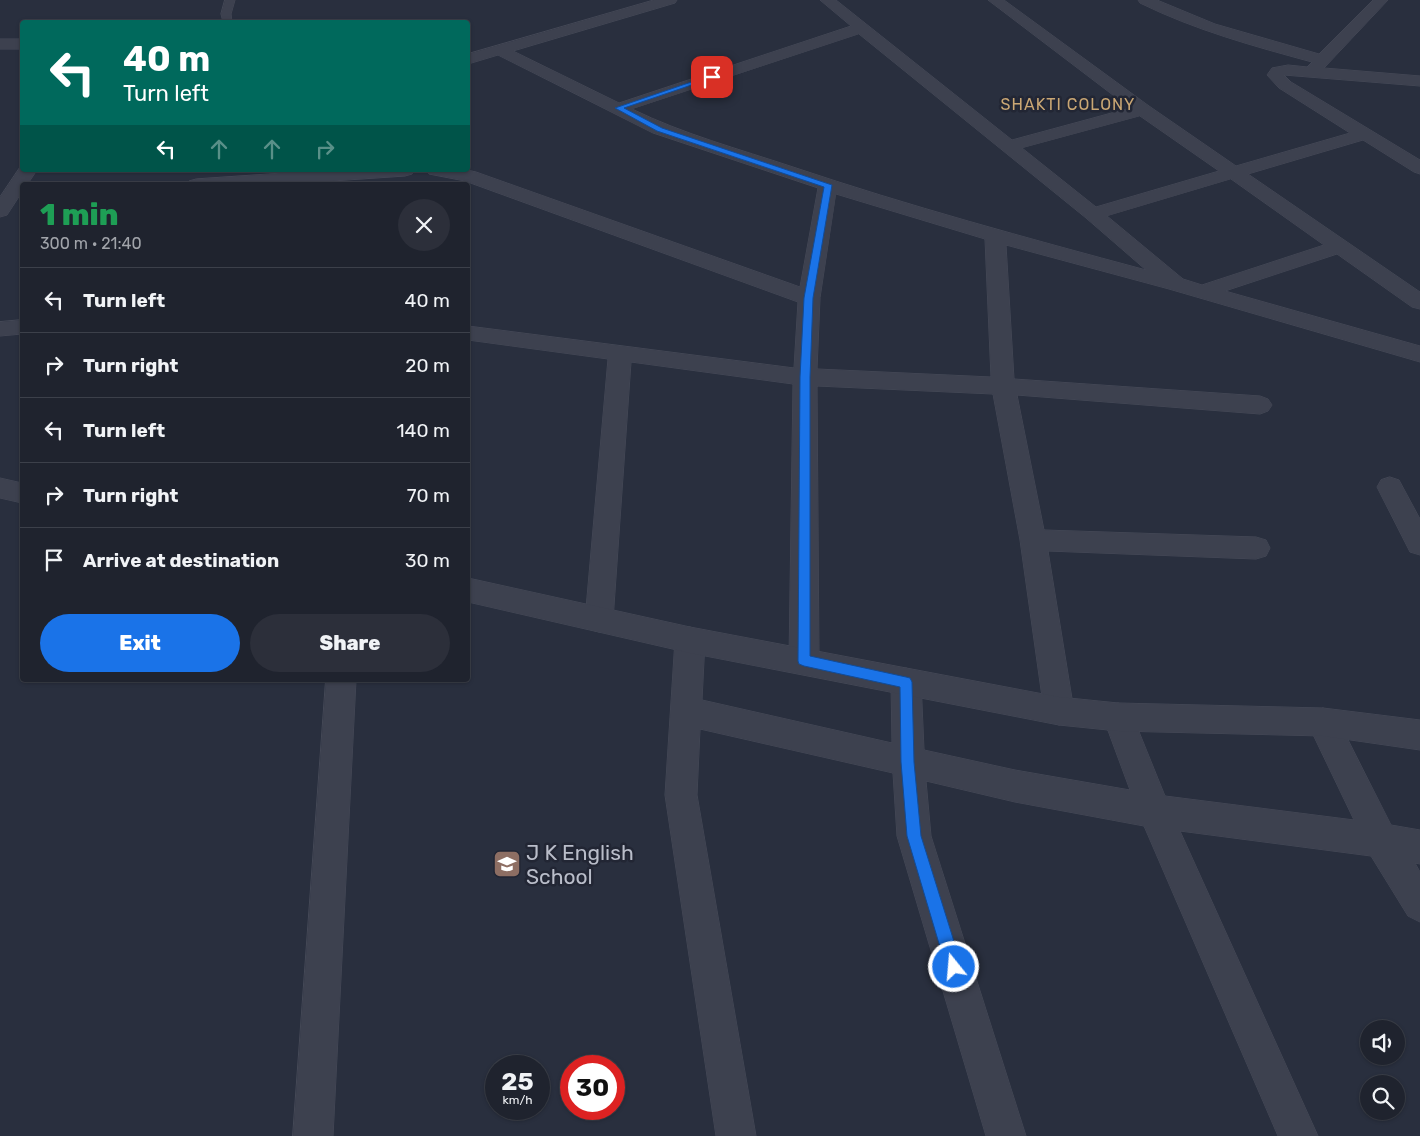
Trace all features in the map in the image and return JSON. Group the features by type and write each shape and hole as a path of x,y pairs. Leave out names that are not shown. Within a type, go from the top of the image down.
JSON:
{"street":[{"path":"470,57 670,0"},
{"path":"827,0 1094,214 1176,284"},
{"path":"995,0 1143,110 1420,302"},
{"path":"1145,0 1186,20 1316,66 1420,82"},
{"path":"1381,0 1316,66 1278,71 1275,75 1285,85 1420,168"},
{"path":"618,108 861,28"},
{"path":"0,44 20,44"},
{"path":"498,50 659,129 828,185 996,236 1176,284 1420,354"},
{"path":"1008,146 1143,110"},
{"path":"1094,214 1365,134"},
{"path":"228,182 371,172"},
{"path":"447,172 469,176 808,298"},
{"path":"11,202 20,185"},
{"path":"804,661 805,377 808,298 828,185"},
{"path":"996,236 1003,386 1033,540 1059,711"},
{"path":"1200,292 1341,246"},
{"path":"0,328 20,327"},
{"path":"470,333 805,377 1003,386 1260,405"},
{"path":"599,620 620,354"},
{"path":"1390,487 1420,544"},
{"path":"0,488 20,493"},
{"path":"1033,540 1256,548"},
{"path":"470,590 690,640 1059,711 1118,717 1322,722 1420,735"},
{"path":"690,640 681,795 736,1136"},
{"path":"313,1136 342,682"},
{"path":"906,682 908,762 914,836 1006,1136"},
{"path":"686,711 1015,786 1154,811 1380,840 1420,847"},
{"path":"1118,717 1154,811 1298,1136"},
{"path":"1322,722 1380,840 1420,904"}],"lane":[{"path":"228,20 226,14 230,0"}],"place":[{"name":"J K English School","path":"507,864"}],"district":[{"name":"SHAKTI COLONY","path":"1068,104"}],"route":[{"path":"712,77 618,108 659,129 828,185 808,298 805,377 804,661 906,682 908,762 914,836 954,967"}]}
